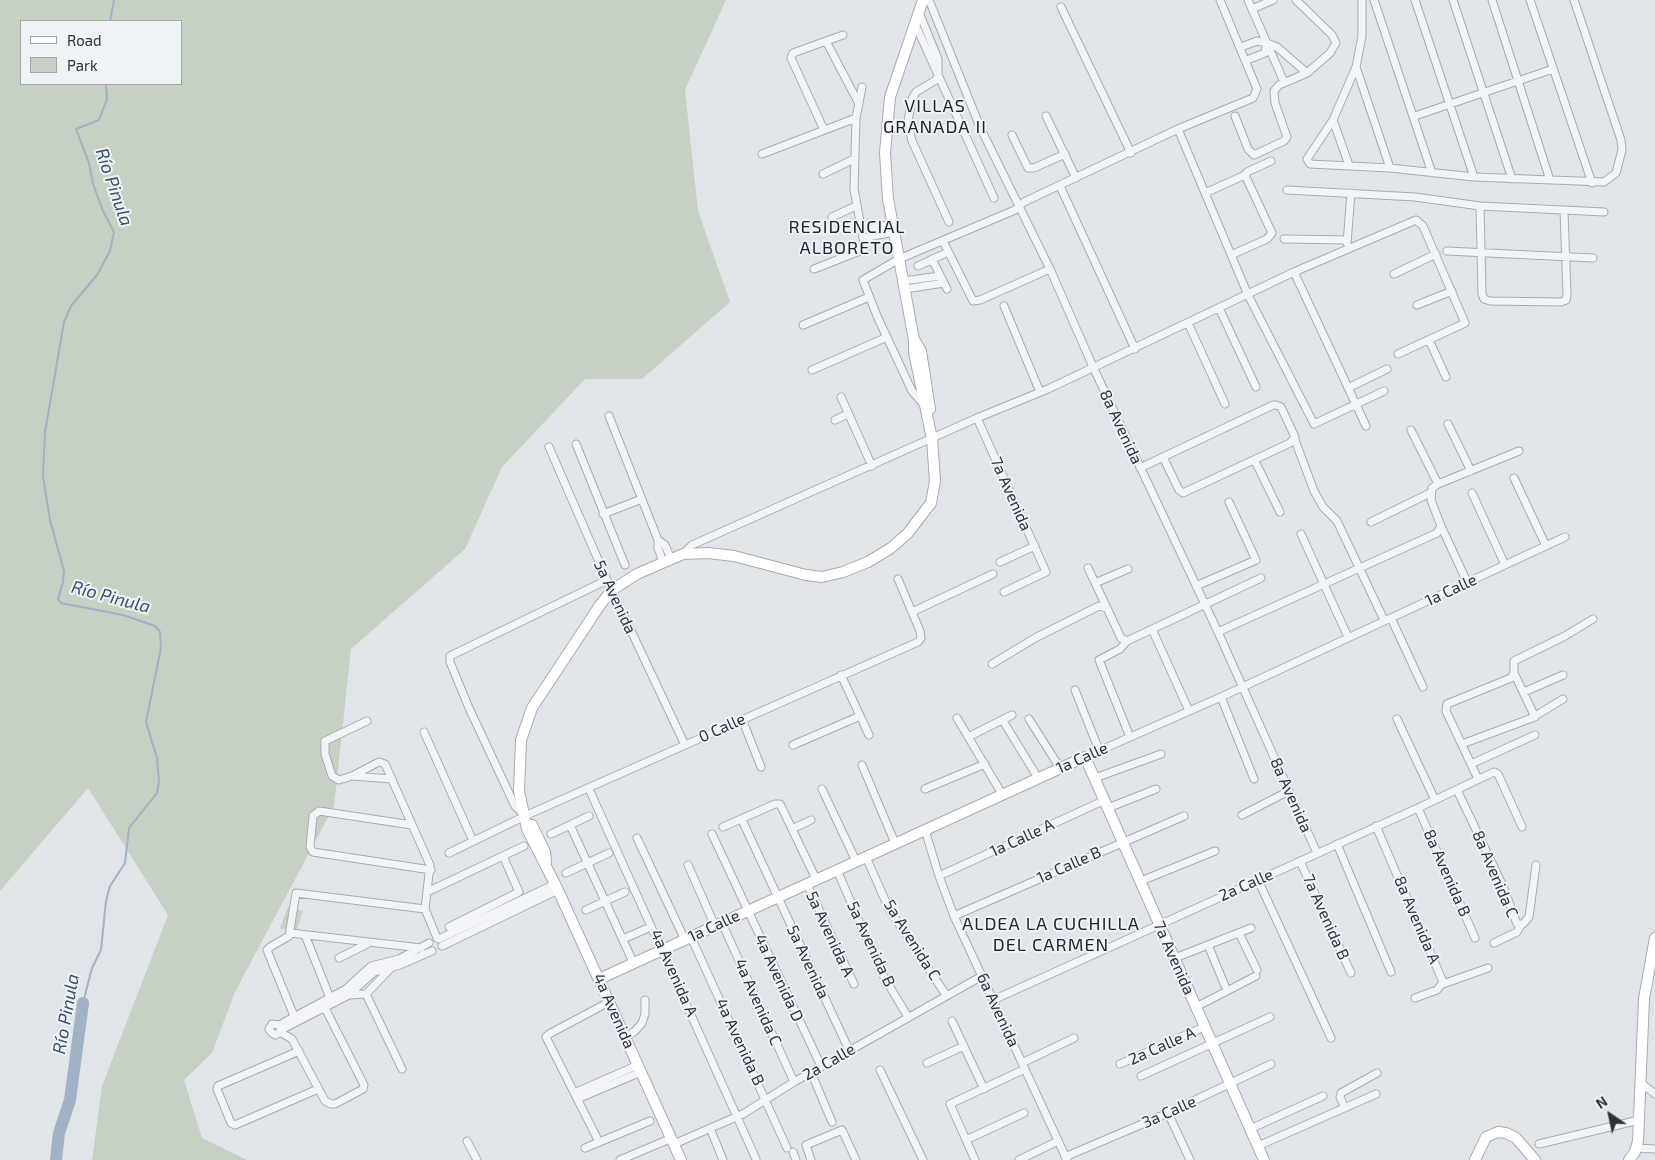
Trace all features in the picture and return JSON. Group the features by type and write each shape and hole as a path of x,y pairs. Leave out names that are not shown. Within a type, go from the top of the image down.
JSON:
{"main road":[{"path":"923,0 890,97 885,129 885,173 893,228 914,340 914,352 924,405 930,420"},
{"path":"612,590 667,560 684,554 734,556 806,575 822,577 868,562 891,548 908,533 931,503 935,480 930,420 931,404 921,351 914,340"},
{"name":"4a Avenida","path":"612,590 537,700 527,719 521,740 518,766 524,814 533,844 546,864 557,887 681,1160"},
{"name":"1a Calle","path":"599,979 1085,756"},
{"name":"7a Avenida","path":"1085,756 1264,1160"},
{"path":"1629,1160 1636,1148 1641,1083 1644,999 1654,944"},
{"path":"1475,1160 1486,1137 1498,1132 1506,1133 1516,1138 1535,1160"}],"street":[{"name":"8a Avenida","path":"929,0 980,127 1050,269 1094,369 1218,632 1317,853"},
{"path":"924,405 912,391 886,337 863,283 865,278 899,259 1015,210 1024,202 1131,153 1178,129 1254,98 1257,89 1220,0"},
{"path":"1248,0 1284,82"},
{"path":"1252,9 1273,0"},
{"path":"1362,0 1362,36 1356,67 1333,120 1307,162 1474,177 1604,182 1616,173 1622,150 1621,140 1574,0"},
{"path":"1374,0 1415,116 1432,173"},
{"path":"1415,0 1474,177"},
{"path":"1453,0 1512,179"},
{"path":"1492,0 1550,180"},
{"path":"1530,0 1592,183"},
{"path":"1235,116 1248,149 1254,155 1284,141 1287,133 1274,97 1274,90 1284,82 1307,73 1330,53 1336,43 1332,35 1299,1"},
{"path":"1061,7 1131,153"},
{"path":"919,12 938,59 939,72 936,80 916,92 912,99 908,121 912,141 949,222"},
{"path":"915,24 939,72 994,198"},
{"path":"824,130 791,58 794,53 843,35"},
{"path":"826,41 859,104"},
{"path":"1241,47 1257,41 1267,43 1277,47 1307,73"},
{"path":"1246,60 1265,53 1267,43"},
{"path":"1356,67 1390,168"},
{"path":"1415,116 1553,69"},
{"path":"814,269 865,249 856,206 854,159 856,118 862,87"},
{"path":"1046,116 1076,178"},
{"path":"762,154 856,118"},
{"path":"1333,120 1349,165"},
{"path":"1178,129 1248,295 1314,424 1384,391"},
{"path":"1012,135 1028,168 1034,168 1065,154"},
{"path":"823,174 854,159"},
{"path":"1205,193 1245,175 1246,172 1270,161"},
{"path":"1231,255 1267,239 1272,234 1245,175"},
{"path":"1060,186 1135,349"},
{"path":"1287,190 1416,197 1480,206 1604,212"},
{"path":"1348,248 1351,193"},
{"path":"832,217 856,206"},
{"path":"1480,206 1482,294 1484,299 1490,301 1560,302 1566,300 1564,211"},
{"path":"684,554 692,545 977,418 1094,369 1294,272 1416,220 1423,226 1465,323 1398,354"},
{"path":"861,230 893,228"},
{"path":"863,238 893,228"},
{"path":"1284,239 1347,240"},
{"path":"943,241 973,301 1050,269"},
{"path":"1447,251 1593,258"},
{"path":"918,266 944,254"},
{"path":"1394,274 1436,254"},
{"path":"904,285 946,286 932,259"},
{"path":"1294,272 1366,426"},
{"path":"904,285 940,276"},
{"path":"1417,305 1452,291"},
{"path":"803,325 868,297"},
{"path":"1004,306 1040,392"},
{"path":"1219,308 1256,387"},
{"path":"1188,323 1225,404"},
{"path":"812,370 886,337"},
{"path":"1429,340 1446,377"},
{"path":"1348,388 1387,369"},
{"path":"841,397 872,466"},
{"path":"1140,468 1276,405 1280,406 1295,434 1295,440 1314,491 1323,508 1337,522 1423,687"},
{"path":"835,420 848,414"},
{"path":"609,416 658,540 658,548 667,560"},
{"name":"7a Avenida","path":"977,418 1045,570 1043,575 1004,592"},
{"path":"1448,424 1470,471"},
{"path":"1411,430 1438,484"},
{"path":"1163,457 1179,490 1183,493 1295,440"},
{"path":"576,444 625,565"},
{"name":"5a Avenida","path":"549,447 607,580 685,745"},
{"path":"1371,522 1430,493 1438,484 1519,451"},
{"path":"1255,460 1280,512"},
{"path":"1514,478 1546,546"},
{"path":"1430,493 1441,526 1467,582"},
{"path":"1472,493 1505,565"},
{"path":"604,514 642,499"},
{"path":"1196,586 1256,560 1229,502"},
{"path":"1218,632 1431,537 1441,530 1441,526"},
{"path":"1301,534 1348,637"},
{"name":"1a Calle","path":"1085,756 1221,697 1566,537"},
{"path":"1000,562 1035,546"},
{"path":"1088,568 1121,638 1127,641"},
{"path":"1095,583 1128,569"},
{"path":"898,579 912,612 993,574"},
{"path":"1130,737 1099,660 1120,650 1127,641 1261,578"},
{"name":"4a Avenida","path":"524,814 515,806 469,708 450,662 450,656 452,653 607,580"},
{"path":"992,664 1035,638 1076,617 1099,606 1106,608"},
{"name":"0 Calle","path":"449,852 524,814 589,789 918,642 922,636 912,612"},
{"path":"1534,716 1514,673 1514,661 1565,636 1593,619"},
{"path":"1152,629 1189,711"},
{"path":"1478,779 1445,708 1447,704 1454,700 1504,682 1514,673"},
{"path":"841,675 869,735"},
{"path":"1524,692 1563,675"},
{"path":"1075,690 1099,750"},
{"path":"1221,697 1254,779"},
{"path":"1462,744 1510,728 1563,699"},
{"path":"968,737 1012,715"},
{"path":"793,746 860,716"},
{"path":"957,718 1002,794"},
{"path":"742,719 761,767"},
{"path":"1029,719 1060,768"},
{"path":"1397,719 1436,800"},
{"path":"280,1029 348,995 370,974 432,951 436,941 426,909 431,870 383,761 339,780 332,776 325,754 326,741 367,721"},
{"path":"1006,724 1038,778"},
{"path":"424,732 473,841"},
{"path":"1471,764 1535,735"},
{"path":"1095,778 1161,754"},
{"path":"925,789 985,764"},
{"path":"862,765 895,843"},
{"name":"2a Calle","path":"993,1000 1494,772 1498,774 1522,827"},
{"path":"352,776 392,780"},
{"name":"4a Avenida A","path":"589,789 663,949 756,1159"},
{"path":"822,789 856,861"},
{"name":"1a Calle A","path":"938,876 1106,804 1156,789"},
{"name":"8a Avenida C","path":"1457,790 1503,886 1516,924 1521,925 1529,917 1536,865"},
{"path":"1242,815 1289,791"},
{"path":"723,827 778,804 782,806 811,882"},
{"name":"8a Avenida B","path":"1418,808 1475,938"},
{"path":"412,825 318,811 313,816 310,847 313,852 431,870"},
{"path":"551,834 589,816"},
{"name":"1a Calle B","path":"954,916 1122,841 1184,816"},
{"name":"5a Avenida","path":"742,820 849,1050"},
{"path":"792,829 811,820"},
{"path":"570,825 634,962"},
{"name":"8a Avenida A","path":"1376,826 1443,984 1437,990 1415,998"},
{"name":"6a Avenida","path":"925,830 938,876 954,916 1066,1159"},
{"name":"4a Avenida D","path":"712,834 821,1066"},
{"name":"4a Avenida B","path":"637,838 796,1160"},
{"path":"1337,844 1391,972"},
{"path":"427,892 524,846"},
{"path":"1141,881 1215,851"},
{"path":"566,873 609,853"},
{"path":"450,927 519,892 503,856"},
{"name":"5a Avenida C","path":"866,857 889,909 946,995"},
{"name":"7a Avenida B","path":"1300,861 1351,973"},
{"name":"4a Avenida C","path":"688,866 794,1082"},
{"name":"5a Avenida B","path":"837,870 881,972 908,1017"},
{"path":"1258,880 1331,1038"},
{"name":"5a Avenida A","path":"811,882 854,984"},
{"path":"280,1029 294,1016 349,987 371,966 399,959 557,887"},
{"path":"294,1016 267,950 287,939 290,933 294,896 298,892 426,909"},
{"path":"586,910 625,892"},
{"path":"1494,943 1517,932 1521,925"},
{"path":"623,940 646,928"},
{"path":"1175,958 1251,928"},
{"path":"290,933 422,948"},
{"path":"1196,1007 1256,973 1239,933"},
{"path":"305,935 330,998"},
{"path":"339,958 369,943"},
{"path":"1208,945 1225,986"},
{"path":"348,995 366,994 392,967"},
{"path":"1443,984 1488,968"},
{"name":"2a Calle","path":"620,1160 710,1128 737,1116 849,1050 982,976"},
{"path":"366,994 402,1069"},
{"path":"626,1037 636,1031 642,1023 645,1014 644,1000"},
{"path":"599,1142 546,1037 609,1002"},
{"path":"280,1029 289,1036 299,1051 327,1103 333,1105 364,1087 325,1008"},
{"path":"1141,1076 1270,1017"},
{"path":"952,1021 984,1089"},
{"name":"2a Calle A","path":"1120,1064 1204,1027"},
{"path":"975,1160 950,1104 984,1089 1074,1038"},
{"path":"927,1063 964,1046"},
{"path":"299,1051 218,1086 217,1089 231,1122 235,1125 318,1089"},
{"name":"3a Calle","path":"1066,1159 1231,1085 1271,1064"},
{"path":"575,1096 640,1069"},
{"path":"880,1070 923,1160"},
{"path":"811,1072 832,1122"},
{"path":"1344,1108 1340,1097 1341,1093 1377,1073"},
{"path":"1641,1083 1655,1094"},
{"path":"1258,1146 1376,1094"},
{"path":"1250,1129 1323,1096"},
{"path":"966,1140 1024,1113"},
{"path":"1168,1113 1190,1160"},
{"path":"1539,1144 1639,1120"},
{"path":"585,1148 650,1121"},
{"path":"710,1128 723,1160"},
{"path":"811,1160 806,1145 842,1130 856,1160"},
{"path":"467,1141 477,1160"},
{"path":"1019,1160 1058,1141"},
{"path":"1636,1148 1655,1149"}],"green space":[{"path":"0,0 726,0 685,90 698,211 730,302 642,379 585,379 502,467 465,549 351,649 334,806 235,992 212,1053 184,1080 202,1138 247,1160 92,1160 102,1086 168,915 88,788 0,891"},
{"path":"288,907 303,911 296,932 280,928"}],"waterway":[{"name":"Río Pinula","path":"110,20 114,0"},
{"name":"Río Pinula","path":"83,1003 92,968 101,950 106,901 110,886 125,863 129,828 157,793 159,781 157,758 146,722 161,648 160,632 155,626 123,615 61,603 58,599 64,571 50,520 43,476 45,432 64,322 71,306 97,275 110,251 114,232 103,211 93,184 89,163 76,129 99,120 107,99 106,85"},
{"name":"Río Pinula","path":"56,1160 59,1133 70,1100 83,1003"}],"district":[{"name":"VILLAS GRANADA II","path":"935,116"},
{"name":"RESIDENCIAL ALBORETO","path":"847,237"},
{"name":"ALDEA LA CUCHILLA DEL CARMEN","path":"1051,934"}]}
